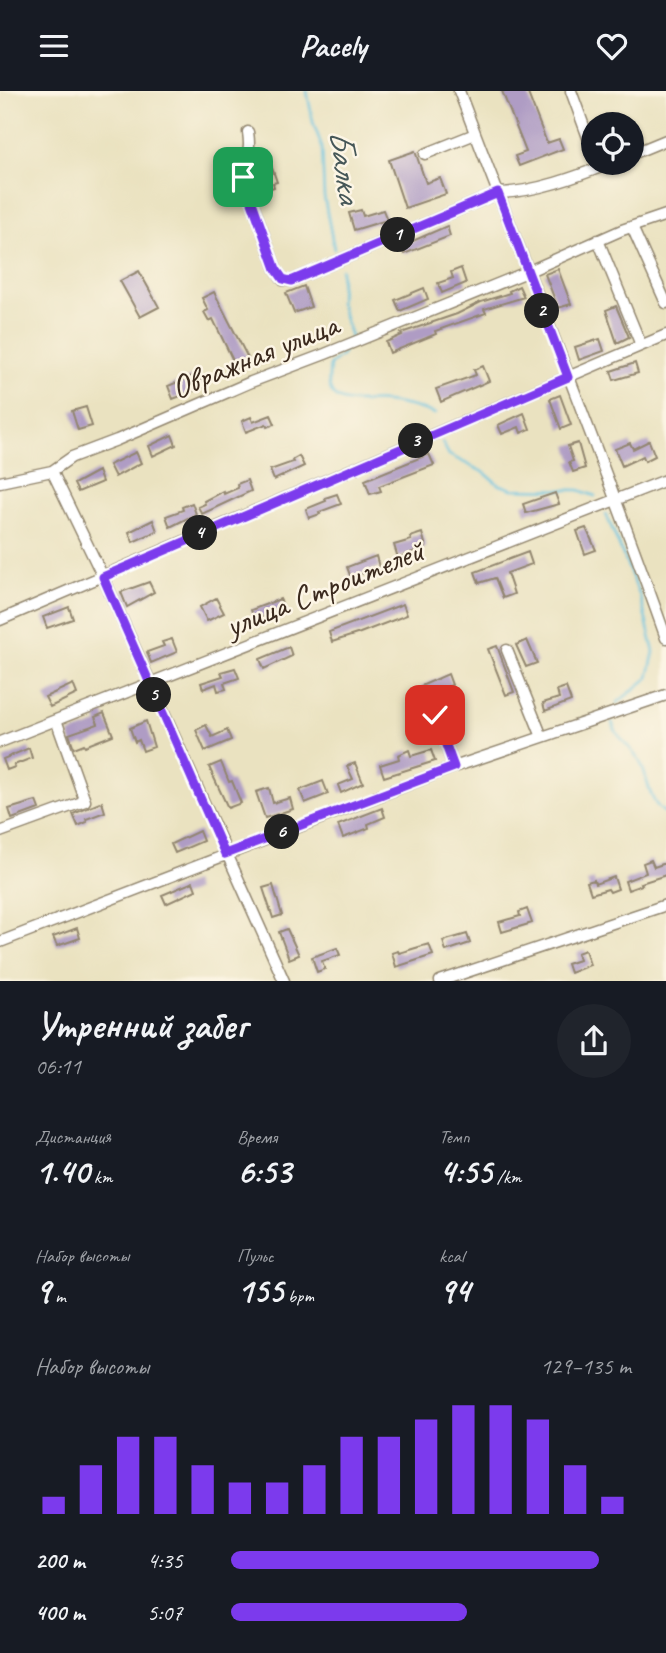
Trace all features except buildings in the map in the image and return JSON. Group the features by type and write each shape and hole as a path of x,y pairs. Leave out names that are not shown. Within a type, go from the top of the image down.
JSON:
{"street":[{"path":"459,91 616,498 666,638"},
{"path":"571,91 581,118"},
{"path":"248,132 250,146 248,156 241,164 243,177 266,242 283,279 291,281 498,193 511,193 556,182 581,172"},
{"path":"425,154 475,134"},
{"path":"644,149 666,140"},
{"name":"Овражная улица","path":"0,482 52,471 72,457 251,382 527,272 598,240 666,215"},
{"path":"632,227 666,303"},
{"path":"598,240 641,345"},
{"path":"0,620 666,335"},
{"path":"52,471 103,577 284,981"},
{"name":"улица Строителей","path":"0,742 666,480"},
{"path":"508,650 542,737"},
{"path":"0,943 454,767 666,695"},
{"path":"435,715 454,767"},
{"path":"0,832 85,801 55,720"},
{"path":"440,981 666,905"}],"waterway":[{"name":"Балка","path":"307,91 313,122 322,147 324,197 334,249"},
{"name":"Балка","path":"341,269 340,304 351,337 349,341"},
{"name":"Балка","path":"344,350 330,365 329,387 336,397 353,402 398,404 435,414"},
{"name":"Балка","path":"442,442 449,455 485,473 498,484 512,489 579,490 595,496"},
{"name":"Балка","path":"606,514 640,596 654,652 648,678 617,703"},
{"path":"612,722 617,733 641,764 656,804 666,813"}],"route":[{"path":"243,177 276,269 283,279 291,281 498,193 568,377 103,577 225,854 454,767 435,715"}]}
